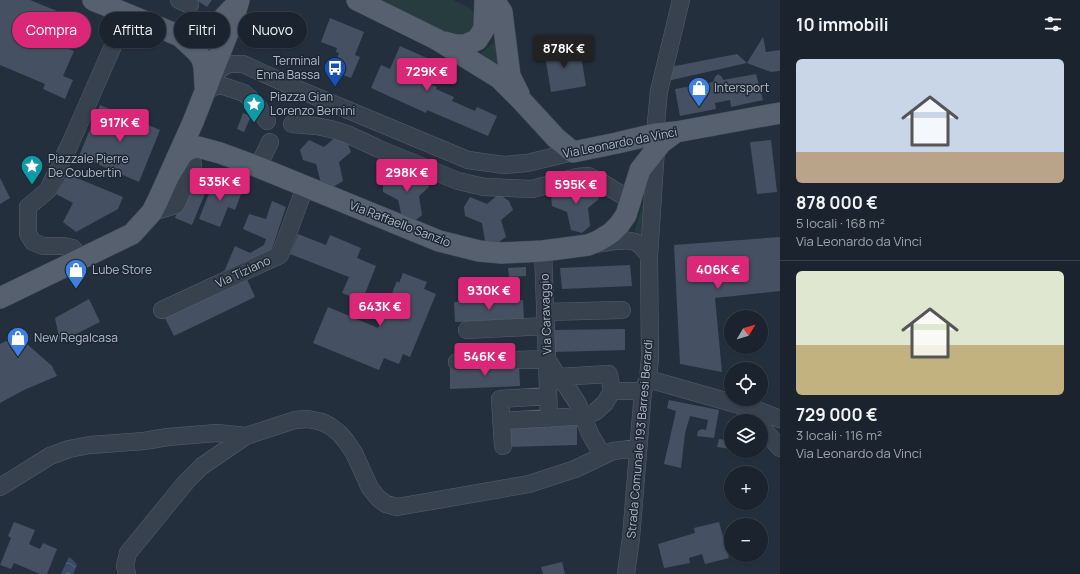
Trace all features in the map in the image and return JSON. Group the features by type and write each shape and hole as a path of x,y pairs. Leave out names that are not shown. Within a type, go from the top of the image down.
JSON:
{"main road":[{"path":"93,0 122,12"},
{"path":"357,0 436,39 499,78 556,138 573,152"},
{"path":"436,39 455,45 465,46 477,40 484,29 484,0"},
{"path":"494,0 502,12 510,76 521,100"},
{"path":"229,12 238,2"},
{"path":"0,298 132,234 152,212 193,122 233,20 238,2"},
{"path":"193,48 202,59 204,66 205,91"},
{"name":"Via Leonardo da Vinci","path":"573,152 617,143 661,143 676,132 780,115"},
{"path":"193,122 199,138 220,154"},
{"name":"Via Raffaello Sanzio","path":"220,154 254,174 305,187 439,241 479,251 502,253 543,251 588,245 611,233 626,215 640,170 656,142"},
{"path":"617,143 628,149 634,155 640,170"},
{"path":"170,174 182,154 189,149 198,148 220,154"}],"street":[{"name":"Strada Comunale 193 Barresi Berardi","path":"626,574 631,538 638,448 650,358 649,256 659,91 681,0"},
{"path":"80,259 73,248 63,246 43,246 33,242 28,234 28,207 48,190 112,48"},
{"name":"Via Leonardo da Vinci","path":"205,91 219,70 228,64 243,64 300,90 468,160 486,164 512,165 573,152"},
{"path":"205,91 220,85 244,93 257,105 267,121"},
{"path":"292,124 316,126 347,134 379,149 465,183 504,189 532,189 577,177 588,176 601,182 630,200"},
{"path":"254,174 270,142"},
{"path":"152,212 176,205 193,166 189,149"},
{"path":"640,170 653,192"},
{"name":"Via Tiziano","path":"162,310 280,255 305,187"},
{"path":"588,245 622,241 634,242 641,246 649,256"},
{"name":"Via Caravaggio","path":"543,251 547,359 578,404 590,434 603,456"},
{"path":"467,330 622,310"},
{"path":"457,362 547,359 549,418"},
{"path":"502,421 584,416 595,412 605,403 612,391 609,374 558,377"},
{"path":"612,391 646,385 745,414"},
{"path":"503,446 500,399 548,396"},
{"path":"768,418 780,419"},
{"path":"127,574 125,566 128,553 186,482 202,466 246,436 295,420 308,419 322,422 339,433 354,453 370,488 378,498 386,504 397,507 530,484 575,469 613,451 638,448"},
{"path":"0,486 50,456 69,449 90,445 217,433 246,436"},
{"path":"768,434 780,448"}],"green space":[{"path":"377,0 453,0 471,9 477,19 469,37 447,36"},
{"path":"499,34 503,73 479,55 493,43"},
{"path":"648,199 644,239 635,233 635,229 643,203"}],"water":[{"path":"69,557 77,565 73,574 61,574"}],"building":[{"path":"0,0 30,0 59,12 12,12 12,48 67,48 74,51 63,76 73,80 65,99 43,89 45,84 0,65"},
{"path":"196,0 212,0 207,7"},
{"path":"330,18 364,32 355,55 360,57 351,78 332,71 339,53 336,52 337,48 321,42"},
{"path":"763,37 766,52 780,50 780,71 771,72 747,63"},
{"path":"567,45 568,52 580,50 586,86 551,92 544,49"},
{"path":"400,46 436,62 427,83 454,97 452,101 475,111 477,107 497,116 488,136 427,110 426,113 371,88 381,65 390,69"},
{"path":"737,54 747,63 667,81 670,67"},
{"path":"718,74 723,80 756,74 763,100 731,107 730,100 715,103 716,109 680,116 675,89 713,82"},
{"path":"100,105 160,130 139,182 79,156"},
{"path":"243,113 251,116 244,132 237,129"},
{"path":"337,136 347,142 351,152 339,162 343,181 333,187 321,183 316,164 303,160 300,150 309,140 324,147"},
{"path":"771,140 777,192 757,194 750,142"},
{"path":"196,167 213,174 192,225 175,218"},
{"path":"416,170 426,176 429,187 419,196 422,215 412,223 402,217 398,200 383,192 383,182 389,172 405,179"},
{"path":"67,174 123,197 118,209 76,232 63,222 73,203 56,194"},
{"path":"0,178 10,198 0,204"},
{"path":"215,178 243,189 235,210 228,207 220,227 199,219"},
{"path":"585,183 596,190 599,199 588,208 590,226 582,233 571,230 567,212 552,206 551,195 558,186 574,193"},
{"path":"499,194 509,201 513,210 501,220 506,237 496,244 485,241 482,223 465,216 464,207 470,197 487,204"},
{"path":"272,201 286,207 272,249 224,272 235,246 250,253 264,245 266,239 243,229 249,214 266,219"},
{"path":"298,234 326,245 330,235 361,248 357,258 376,266 362,301 342,293 349,277 290,254"},
{"path":"780,237 780,291 715,298 722,372 680,364 674,245"},
{"path":"630,265 632,286 562,289 560,268"},
{"path":"526,267 526,276 509,277 508,268"},
{"path":"403,273 427,282 424,289 436,294 410,357 403,354 399,364 384,358 379,370 313,343 328,307 378,328 397,281 399,283"},
{"path":"246,277 255,297 174,336 164,316"},
{"path":"89,299 100,322 60,342 55,318"},
{"path":"523,300 524,320 455,322 454,302"},
{"path":"625,329 625,350 555,352 554,330"},
{"path":"15,337 27,344 52,366 57,376 24,390 0,403 0,344"},
{"path":"519,365 520,386 450,389 450,368"},
{"path":"669,400 719,410 714,438 697,436 698,431 702,429 706,430 708,420 690,416 685,433 681,468 664,464 676,411 667,408"},
{"path":"577,423 577,445 507,447 507,425"},
{"path":"719,439 724,440 724,448 717,447"},
{"path":"14,522 35,530 29,544 40,549 43,543 57,549 47,574 40,574 14,563 11,569 0,565 11,538 8,536"},
{"path":"719,522 724,540 724,559 705,564 702,554 689,558 690,563 664,568 658,544 695,533 694,528"},
{"path":"562,562 565,574 543,574 541,567"}],"place":[{"name":"Terminal Enna Bassa","path":"335,88"},
{"name":"Intersport","path":"699,108"},
{"name":"Piazza Gian Lorenzo Bernini","path":"254,124"},
{"name":"Piazzale Pierre De Coubertin","path":"32,186"},
{"name":"Lube Store","path":"76,290"},
{"name":"New Regalcasa","path":"18,358"}]}
